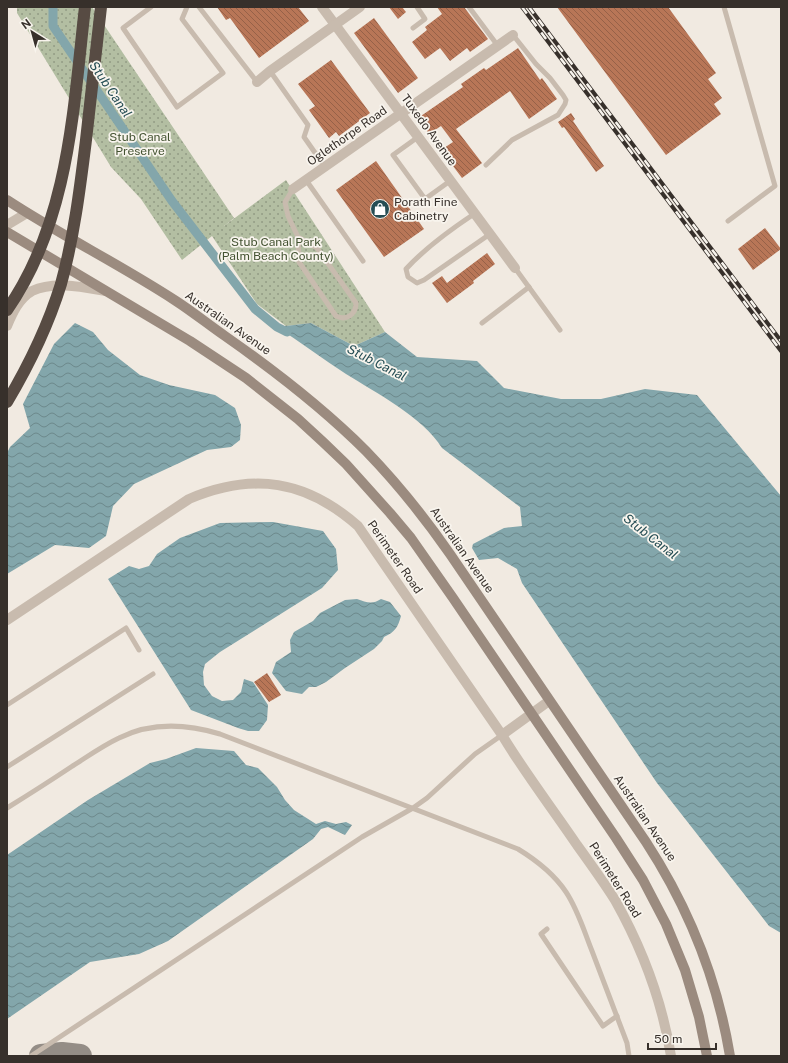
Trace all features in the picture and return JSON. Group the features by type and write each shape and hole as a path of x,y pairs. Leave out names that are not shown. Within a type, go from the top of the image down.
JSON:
{"highway":[{"path":"7,310 37,258 55,207 61,182 72,118 85,7"},
{"path":"7,402 25,370 50,316 68,254 80,189 102,7"}],"main road":[{"name":"Australian Avenue","path":"7,200 176,302 281,376 343,429 384,470 431,527 664,870 696,935 712,977 730,1056"},
{"path":"7,232 107,291 246,378 298,419 346,464 390,513 411,538 629,857 659,910 673,939 690,986 703,1033 707,1056"}],"street":[{"name":"Tuxedo Avenue","path":"322,7 515,268"},
{"path":"257,82 270,71 360,7"},
{"name":"Oglethorpe Road","path":"293,189 513,35"},
{"path":"7,225 27,213"},
{"path":"7,326 12,314 21,301 31,292 47,287 72,285 107,291"},
{"name":"Perimeter Road","path":"7,620 189,499 207,492 226,486 271,484 297,489 332,505 358,526 598,874 614,900 629,927 653,984 662,1013 671,1056"},
{"path":"502,735 549,701"}],"lane":[{"path":"151,7 123,28 177,107 223,73 182,19 187,7"},
{"path":"199,7 257,82"},
{"path":"412,28 425,19 417,7"},
{"path":"469,7 498,46"},
{"path":"724,7 775,186 728,221"},
{"path":"486,165 512,140 558,115 566,100 550,78 536,64 513,35"},
{"path":"270,71 308,125 304,137 325,167"},
{"path":"418,137 393,155 425,199 450,181"},
{"path":"306,180 362,261"},
{"path":"293,189 285,202 288,216 298,237 299,262 336,316 340,318 348,317 354,311 356,303 317,248 298,237"},
{"path":"474,214 434,242 414,260 406,269 408,277 417,283 424,280 490,234"},
{"path":"515,268 560,330"},
{"path":"482,323 529,288"},
{"path":"7,705 126,628 139,650"},
{"path":"7,767 153,674"},
{"path":"7,808 98,750 120,738 142,730 166,726 185,726 220,734 518,849 532,858 551,875 566,892 579,918 617,1016 627,1043 629,1056"},
{"path":"31,1056 357,840 427,798 475,754 502,735"},
{"path":"547,929 541,934 603,1026 617,1016"}],"green space":[{"path":"17,7 92,7 234,218 224,226 286,180 385,332 354,346 311,323 286,326 257,304 212,236 182,260 141,199 111,167 17,13"}],"water":[{"path":"75,323 93,332 108,350 140,375 169,385 215,395 235,408 241,425 240,440 231,447 207,450 134,484 113,506 106,536 89,548 55,545 7,574 7,453 10,447 30,428 23,404 54,344"},
{"path":"311,323 354,346 385,332 417,357 477,361 504,388 561,399 601,399 645,389 697,395 781,496 781,933 769,926 657,783 522,583 517,569 498,558 479,560 472,548 473,544 504,528 522,526 520,507 442,448 423,426 398,406 346,374 277,327"},
{"path":"273,522 323,531 336,549 338,570 322,588 220,652 205,664 203,672 204,685 212,696 222,701 233,700 241,692 244,679 253,682 268,705 267,720 259,731 248,731 191,710 108,579 129,566 139,569 149,566 157,554 180,538 220,523"},
{"path":"357,599 375,602 381,599 390,602 401,616 396,629 384,637 374,649 326,682 316,687 309,687 302,694 286,691 272,673 276,662 291,652 290,640 294,632 313,621 320,613 345,600"},
{"path":"196,748 234,751 246,765 258,768 277,787 285,800 294,810 316,824 325,821 336,824 346,822 352,825 345,835 328,827 321,829 313,839 168,941 139,954 90,962 7,1019 7,855 88,800 150,763"}],"building":[{"path":"217,7 298,7 309,21 259,58 230,18 226,20"},
{"path":"389,7 402,7 406,12 398,19"},
{"path":"437,7 464,7 488,39 470,52 467,48 450,61 440,48 425,59 412,42 427,30 425,27 442,14"},
{"path":"557,7 668,7 716,73 708,79 722,98 714,104 721,114 666,155"},
{"path":"374,18 418,78 398,93 354,33"},
{"path":"518,48 540,80 542,78 557,99 529,119 510,91 456,129 482,163 462,178 441,150 453,142 441,126 429,134 418,118 463,87 461,84 484,68 486,70"},
{"path":"331,60 370,113 339,136 336,132 329,138 309,110 315,106 298,84"},
{"path":"571,113 575,119 573,121 604,166 596,172 564,127 562,128 558,122"},
{"name":"Porath Fine Cabinetry","path":"376,161 424,229 384,257 336,190"},
{"path":"765,228 781,249 753,270 738,249"},
{"path":"487,253 495,264 473,281 474,283 447,303 432,283 442,276 447,283"},
{"path":"267,673 281,695 269,702 254,682"}],"waterway":[{"name":"Stub Canal","path":"53,7 53,26 172,201 255,309 277,327 287,332"}],"taxiway":[{"path":"41,1056 62,1054 80,1056"}],"railway":[{"path":"522,7 781,351"},
{"path":"529,7 781,341"}],"place":[{"name":"Porath Fine Cabinetry","path":"380,209"}],"park label":[{"name":"Stub Canal Preserve","path":"140,144"},
{"name":"Stub Canal Park (Palm Beach County)","path":"276,249"}]}
